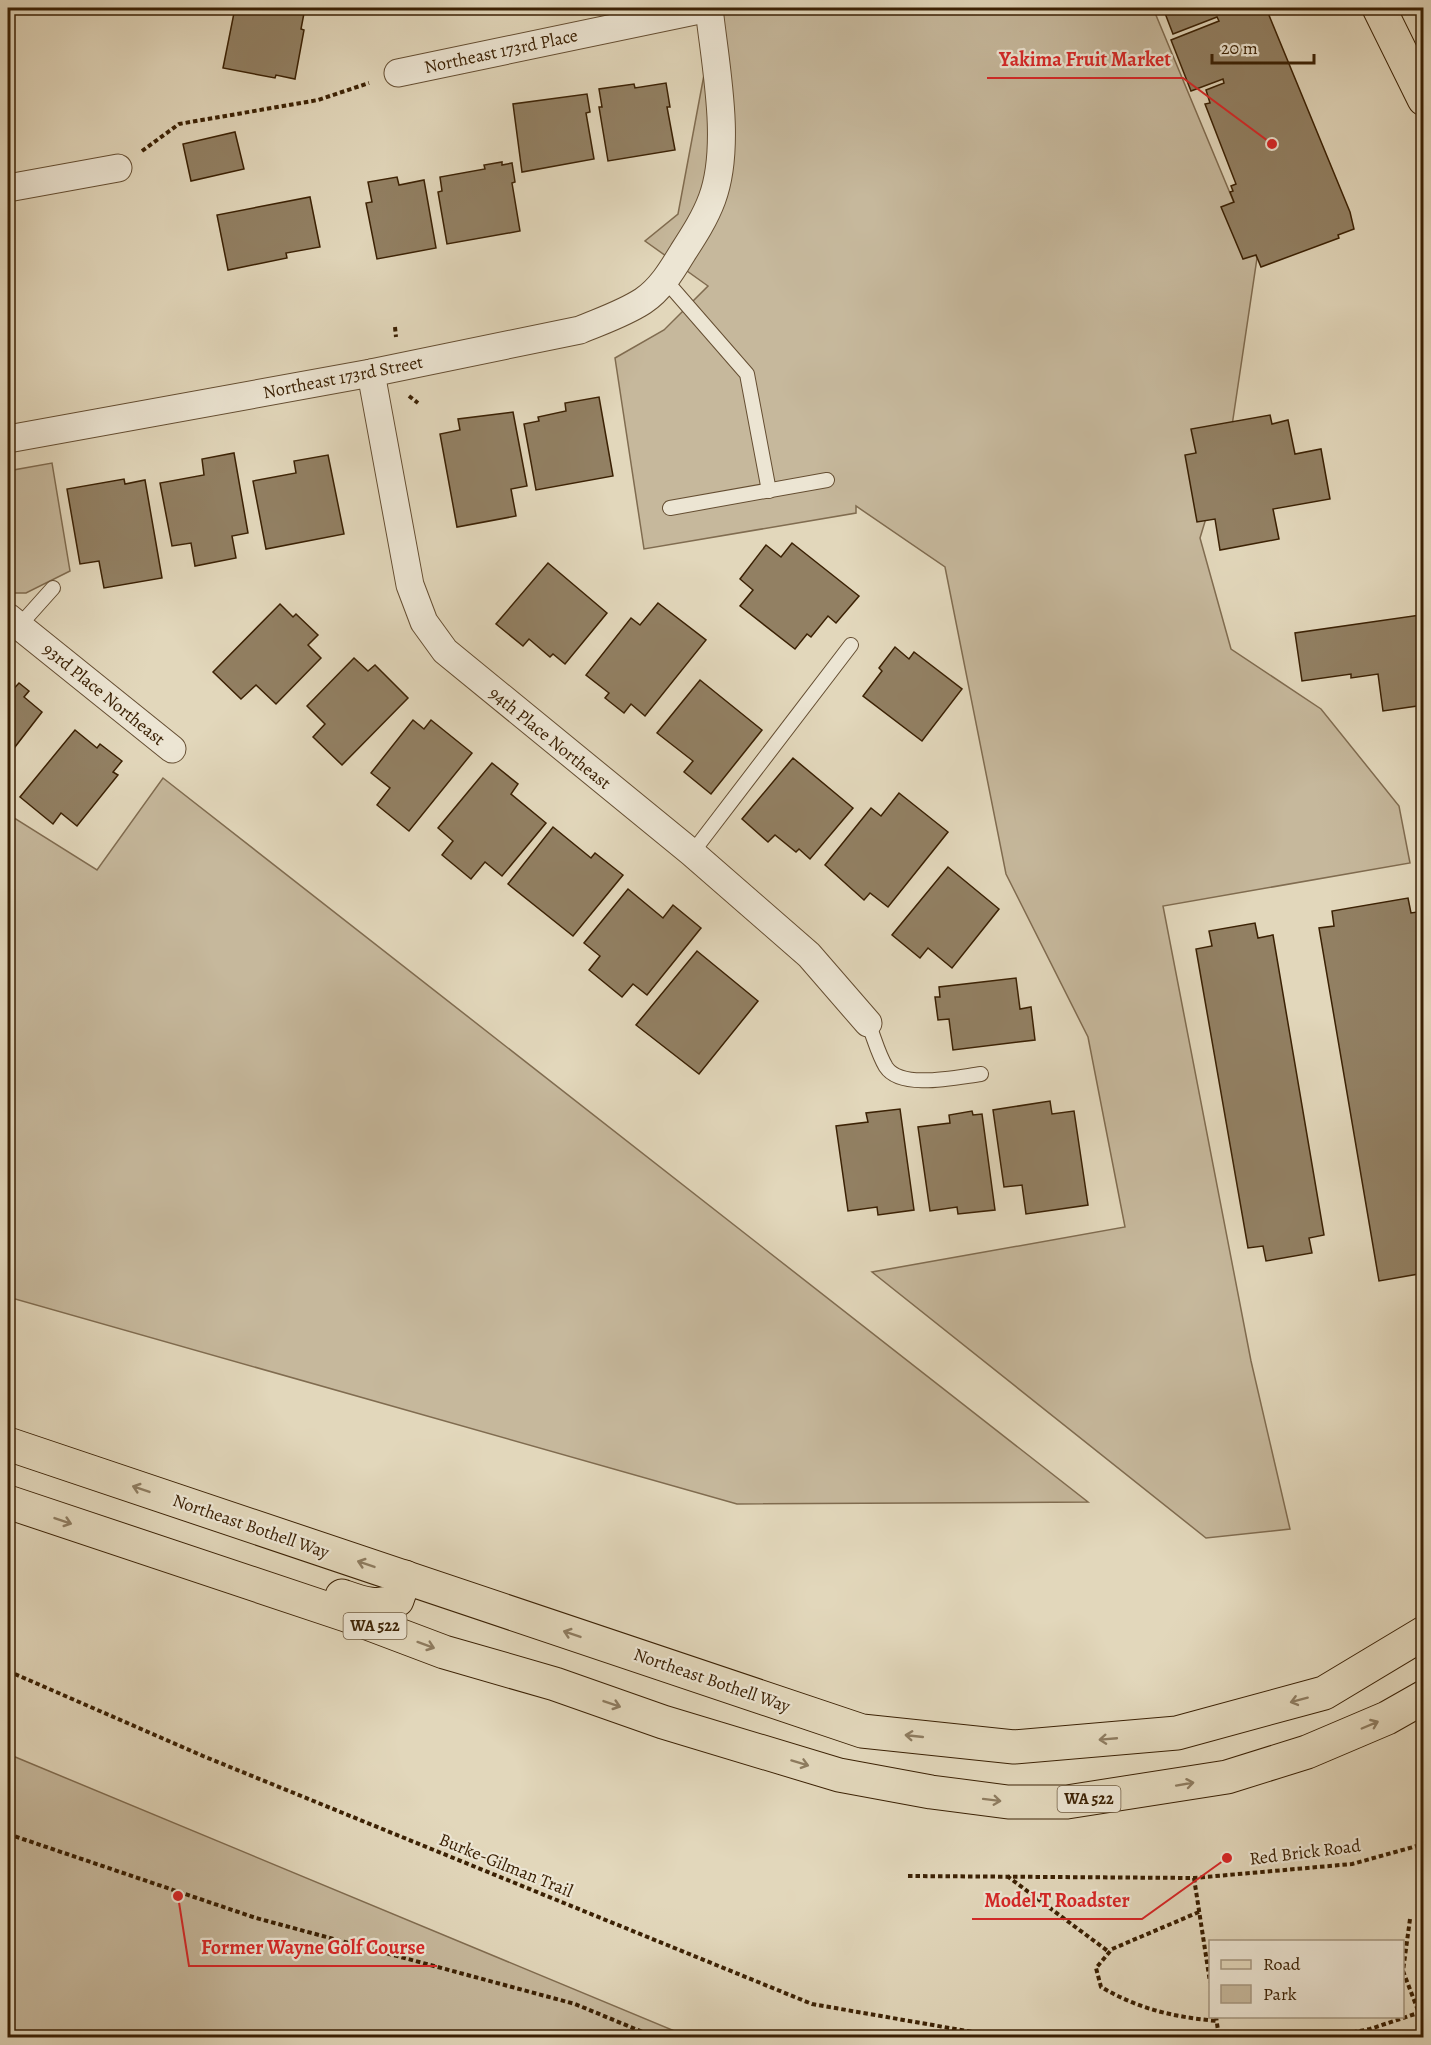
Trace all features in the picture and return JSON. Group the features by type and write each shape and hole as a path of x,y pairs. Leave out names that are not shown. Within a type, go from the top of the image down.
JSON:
{"main road":[{"path":"1379,8 1424,99"},
{"name":"Northeast Bothell Way","path":"8,1444 862,1731 1014,1747 1177,1733 1324,1693 1424,1633"},
{"name":"WA 522","path":"8,1502 346,1616 444,1652 555,1684 663,1722 839,1775 931,1792 1008,1802 1067,1802 1227,1776 1307,1752 1387,1718 1424,1697"},
{"path":"168,1556 211,1552 366,1604 384,1606 397,1600 405,1578"}],"street":[{"name":"Northeast 173rd Place","path":"398,73 709,8"},
{"name":"Northeast 173rd Street","path":"8,439 371,373 580,330 611,318 643,300 666,281 696,231 712,198 718,165 720,125 709,8"},
{"path":"8,188 118,168"},
{"name":"94th Place Northeast","path":"371,373 410,585 424,622 445,651 692,853 809,955 868,1023"},
{"name":"93rd Place Northeast","path":"13,622 172,749"}],"lane":[{"path":"666,281 747,374 770,491"},
{"path":"670,508 827,480"},
{"path":"13,622 53,588"},
{"path":"692,853 851,645"},
{"path":"868,1023 885,1065 890,1072 908,1081 981,1074"}],"path":[{"path":"118,168 179,124 318,100 398,73"},
{"name":"Burke-Gilman Trail","path":"8,1671 203,1756 812,2004 1007,2037"},
{"path":"8,1834 256,1918 575,2004 657,2037"},
{"name":"Red Brick Road","path":"908,1876 1080,1875 1194,1878 1352,1864 1424,1844"},
{"path":"1007,1875 1108,1953"},
{"path":"1194,1878 1209,1976"},
{"path":"1199,1912 1108,1953 1096,1968 1101,1987 1130,2004 1181,2018 1216,2019 1220,2037"},
{"path":"1404,2018 1421,2012 1404,1971 1410,1919"},
{"path":"1323,2037 1370,2029 1403,2018"},
{"path":"1368,2037 1370,2029"}],"green space":[{"path":"760,8 1153,8 1257,258 1230,439 1200,538 1231,649 1321,709 1399,806 1410,863 1163,906 1251,1361 1290,1529 1206,1538 872,1272 1125,1227 1088,1037 1006,874 945,567 856,506 856,513 644,549 615,358 664,330 708,286 645,241 678,214 715,16"},
{"path":"52,463 70,571 26,593 8,593 8,471"},
{"path":"163,778 1088,1502 737,1504 8,1297 8,814 97,870"},
{"path":"8,1754 689,2037 8,2037"}],"building":[{"path":"235,8 305,8 301,29 304,30 295,79 276,75 275,78 223,68"},
{"path":"1163,8 1244,8 1245,10 1266,8 1350,212 1354,229 1338,235 1339,238 1261,267 1256,255 1243,259 1221,207 1234,202 1230,192 1233,191 1231,186 1236,184 1205,104 1210,103 1206,90 1224,83 1223,79 1191,91 1171,40 1219,21 1217,17 1173,34"},
{"path":"666,83 670,107 667,107 675,150 608,161 599,107 602,107 599,89 634,84 635,88"},
{"path":"587,94 590,112 586,113 594,159 522,172 513,104"},
{"path":"235,132 244,169 191,181 183,144"},
{"path":"502,162 502,165 512,163 515,182 512,183 520,231 447,244 438,192 442,191 440,177 485,169 484,165"},
{"path":"397,177 399,185 424,180 436,248 377,259 366,203 372,202 368,182"},
{"path":"310,197 320,247 286,253 287,258 228,270 217,215"},
{"path":"599,397 613,476 536,490 524,424 539,421 538,417 566,411 565,403"},
{"path":"513,412 527,486 511,489 516,516 457,527 440,434 460,430 458,419"},
{"path":"1270,415 1272,424 1288,420 1295,454 1321,449 1330,499 1273,509 1279,539 1220,550 1215,519 1197,522 1185,455 1196,453 1191,429"},
{"path":"234,453 248,533 232,536 236,558 195,566 191,543 172,546 160,483 204,475 202,459"},
{"path":"328,455 344,534 266,549 253,481 296,473 294,461"},
{"path":"124,479 125,484 145,480 162,578 104,588 99,561 80,564 67,489"},
{"path":"792,543 859,596 836,623 828,616 811,637 807,634 795,649 740,606 753,590 740,579 766,545 781,557"},
{"path":"548,563 607,613 565,664 553,654 550,657 529,639 523,646 496,624"},
{"path":"658,603 706,640 645,716 631,704 624,713 605,698 609,693 586,675 631,618 640,625"},
{"path":"280,604 293,617 296,614 318,635 308,645 321,658 276,704 256,685 241,699 213,672"},
{"path":"1420,615 1424,639 1424,705 1383,711 1378,674 1351,678 1351,674 1302,681 1295,633"},
{"path":"895,647 909,659 914,652 962,689 922,741 863,696 882,671 879,668"},
{"path":"354,658 368,671 375,665 408,698 342,765 313,737 325,724 307,706"},
{"path":"700,680 762,730 711,794 684,772 693,761 657,733"},
{"path":"19,683 29,691 24,697 42,712 8,756 8,693"},
{"path":"413,720 424,729 431,720 472,753 409,831 377,805 390,788 371,773"},
{"path":"75,730 97,748 100,744 122,761 113,772 118,775 77,826 61,813 53,824 20,797"},
{"path":"793,758 853,808 810,859 799,849 796,852 775,835 768,842 742,819"},
{"path":"492,763 518,784 511,794 546,823 502,876 485,862 471,879 442,855 453,841 438,828"},
{"path":"899,793 948,832 888,907 870,893 864,900 825,865 871,808 881,816"},
{"path":"553,827 591,858 595,853 623,875 573,936 508,884"},
{"path":"948,867 999,909 952,968 928,948 920,958 892,935"},
{"path":"628,889 663,918 673,905 701,928 647,995 633,984 622,997 589,970 600,956 584,943"},
{"path":"1408,898 1411,913 1424,911 1424,1273 1379,1281 1319,928 1334,926 1332,911"},
{"path":"1255,923 1258,938 1273,935 1324,1235 1309,1238 1312,1253 1266,1261 1263,1246 1248,1248 1196,949 1212,946 1209,931"},
{"path":"697,951 758,1001 699,1074 636,1025"},
{"path":"1016,978 1020,1009 1031,1007 1035,1040 953,1050 949,1019 938,1020 935,997 940,997 939,987"},
{"path":"1050,1101 1052,1114 1074,1111 1088,1205 1026,1214 1022,1185 1004,1187 993,1110"},
{"path":"900,1109 914,1210 878,1215 877,1207 848,1211 836,1126 868,1122 866,1113"},
{"path":"972,1111 973,1115 982,1114 995,1210 958,1214 957,1207 930,1211 918,1127 950,1123 949,1115"}],"place":[{"name":"Yakima Fruit Market","path":"1272,144"},
{"name":"Model T Roadster","path":"1227,1858"},
{"name":"Former Wayne Golf Course","path":"178,1896"}]}
